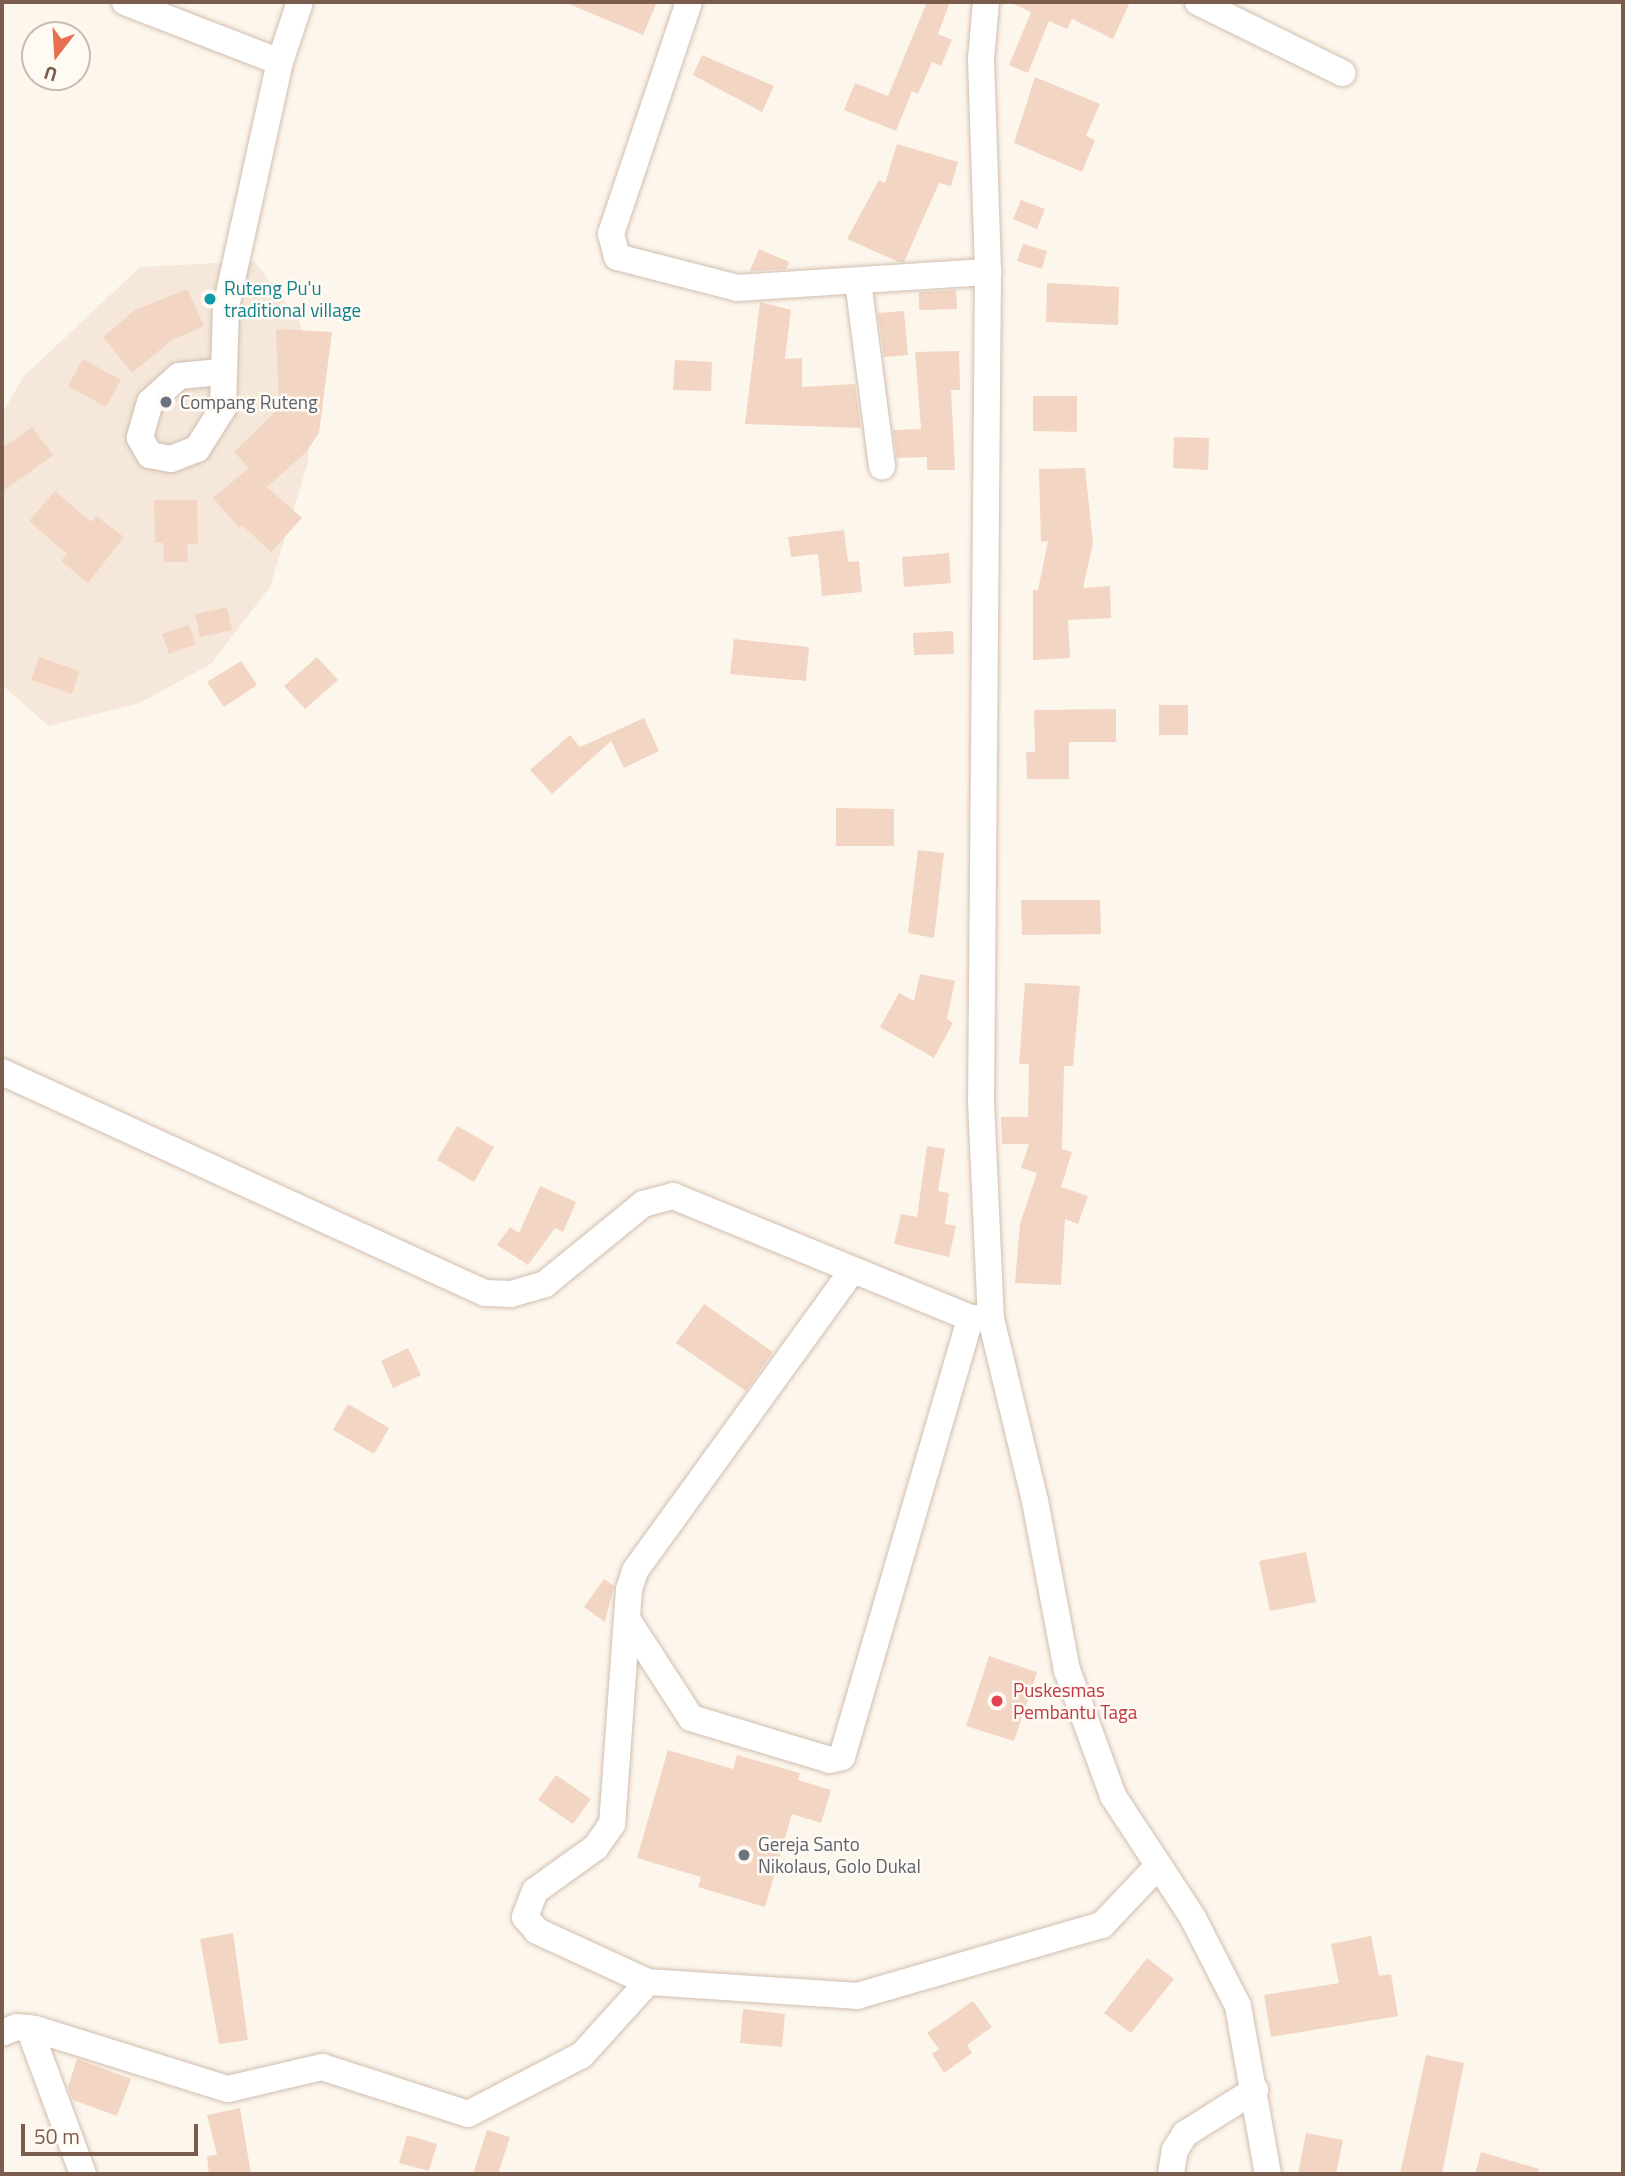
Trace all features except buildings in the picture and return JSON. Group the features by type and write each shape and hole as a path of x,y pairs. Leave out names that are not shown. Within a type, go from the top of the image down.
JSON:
{"street":[{"path":"125,2 279,62"},
{"path":"220,372 226,307 279,62 300,2"},
{"path":"689,2 610,248 624,261 714,285 858,281 988,272"},
{"path":"986,2 982,150 988,272 981,1318 1035,1501 1067,1670 1113,1796 1221,1966 1238,2006 1268,2174"},
{"path":"1198,2 1342,73"},
{"path":"858,281 882,466"},
{"path":"2,1072 485,1293 526,1292 545,1284 643,1204 673,1196 852,1271 981,1318"},
{"path":"852,1271 640,1564 629,1589 612,1824 596,1847 535,1891 524,1908 537,1931 648,1982 834,1997 878,1993 1102,1925 1158,1866"},
{"path":"627,1619 691,1718 830,1760 842,1757 981,1318"},
{"path":"2,2033 29,2028 206,2085 236,2089 322,2067 468,2114 582,2055 648,1982"},
{"path":"29,2028 83,2174"},
{"path":"1171,2174 1175,2150 1185,2134 1255,2090"}],"shaded area":[{"name":"Compang Ruteng","path":"254,261 298,318 311,359 308,462 270,587 211,664 140,703 49,726 2,685 2,414 23,377 140,267"}],"place":[{"name":"Ruteng Pu'u traditional village","path":"210,299"},
{"name":"Compang Ruteng","path":"166,402"},
{"name":"Puskesmas Pembantu Taga","path":"997,1701"},
{"name":"Gereja Santo Nikolaus, Golo Dukal","path":"744,1855"}]}
